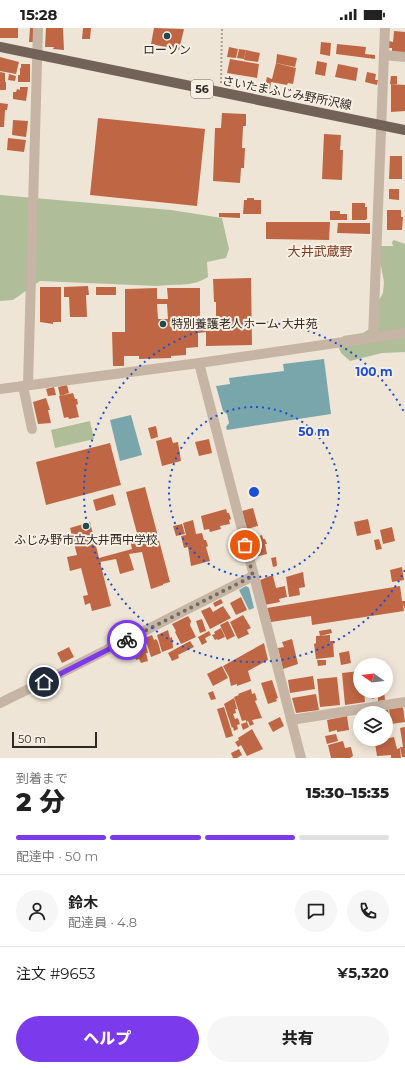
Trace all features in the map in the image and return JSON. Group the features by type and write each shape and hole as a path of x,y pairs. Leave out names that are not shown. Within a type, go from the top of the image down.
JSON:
{"main road":[{"name":"さいたまふじみ野所沢線","path":"0,47 405,130"}],"street":[{"path":"32,429 26,386 38,28"},
{"path":"373,338 385,28"},
{"path":"384,54 405,57"},
{"path":"0,389 405,333"},
{"path":"199,362 301,758"},
{"path":"0,703 253,576"},
{"path":"291,720 405,702"}],"path":[{"path":"220,93 222,28"}],"green space":[{"path":"0,195 171,210 222,218 229,249 226,258 207,262 208,277 195,283 158,286 40,281 13,300 0,301"},
{"path":"394,240 405,244 405,352 382,353 350,361 341,353 339,348 343,336 363,333 377,324 378,302 383,293 384,282 380,261 381,246 393,246 392,242"},
{"path":"90,421 94,439 55,448 51,430"}],"water":[{"path":"324,359 331,414 227,430 226,427 229,423 227,414 223,411 216,386 230,384 229,378 284,371 283,364"},
{"path":"131,415 142,455 120,461 110,420"},
{"path":"246,586 249,588 254,608 249,610 239,590"}],"building":[{"path":"0,28 18,28 18,38 0,38"},
{"path":"30,28 35,28 34,42 29,42"},
{"path":"46,28 63,28 64,50 53,49 54,47 45,47"},
{"path":"83,28 91,28 90,39 82,39"},
{"name":"ローソン","path":"154,28 184,29 179,50 151,44"},
{"path":"394,31 405,32 405,53 392,51 392,48 388,48 389,41 393,42"},
{"path":"321,42 331,43 330,56 320,54"},
{"path":"337,44 366,47 365,54 375,55 375,59 336,54"},
{"path":"229,47 238,49 236,58 227,57"},
{"path":"239,49 246,50 244,59 237,58"},
{"path":"246,50 260,53 258,62 244,60"},
{"path":"277,54 297,58 295,67 276,63"},
{"path":"0,57 19,62 16,74 0,71"},
{"path":"230,59 259,64 257,78 227,73"},
{"path":"317,61 327,63 325,76 315,74"},
{"path":"276,63 296,68 293,84 288,83 287,85 271,82 270,89 264,88 267,77 272,79"},
{"path":"21,64 30,64 30,82 18,82"},
{"path":"338,64 358,68 356,81 335,77"},
{"path":"0,72 5,73 6,90 0,90"},
{"path":"367,72 376,74 375,80 378,80 377,85 365,82"},
{"path":"9,74 16,76 15,81 8,80"},
{"path":"391,76 397,76 397,84 390,84"},
{"path":"391,84 405,85 405,111 391,112"},
{"path":"20,87 28,87 26,101 13,99 13,92 16,92 17,89 20,90"},
{"path":"0,103 8,104 7,110 5,110 4,127 0,127"},
{"path":"222,113 246,114 246,126 243,126 242,148 245,148 244,168 241,168 240,183 213,181 215,128 221,128"},
{"path":"98,118 205,129 197,206 90,195"},
{"path":"13,120 28,121 26,137 12,135"},
{"path":"324,134 341,135 340,150 343,150 342,180 322,179"},
{"path":"8,138 26,140 24,152 7,150"},
{"path":"390,156 402,156 402,179 389,179"},
{"path":"389,189 399,189 399,200 389,199"},
{"path":"247,198 261,200 261,214 243,214 244,200 247,200"},
{"path":"352,203 365,203 365,207 367,207 366,220 352,220"},
{"path":"387,210 401,210 401,217 403,217 402,230 387,230"},
{"path":"330,211 340,211 340,214 347,214 347,220 330,220"},
{"path":"219,213 240,213 240,218 219,217"},
{"path":"266,222 330,222 329,240 266,239"},
{"path":"338,223 370,223 370,234 337,233"},
{"name":"特別養護老人ホーム 大井苑","path":"251,278 252,345 206,346 206,332 198,333 198,347 186,348 186,355 171,356 171,358 139,359 139,356 124,356 124,366 113,366 112,332 125,332 125,289 157,288 157,299 168,299 167,288 200,288 200,328 216,327 216,302 214,302 213,279","holes":["157,304 167,304 168,319 158,319"]},
{"path":"88,286 89,295 86,295 87,317 70,317 69,297 64,297 64,287"},
{"path":"40,287 61,287 61,322 53,322 53,324 40,322"},
{"path":"96,287 116,287 116,295 96,295"},
{"path":"67,385 69,393 60,396 58,387"},
{"path":"54,387 56,395 48,396 46,389"},
{"path":"73,393 75,399 77,399 78,404 76,405 79,417 69,419 68,417 64,418 59,396"},
{"path":"46,398 50,410 48,410 51,423 38,424 33,402"},
{"path":"156,426 158,437 151,439 148,428"},
{"path":"171,437 173,443 178,442 181,461 162,466 156,441"},
{"path":"209,439 212,453 199,456 195,442"},
{"path":"110,443 121,485 46,505 36,462"},
{"path":"145,487 170,582 151,589 142,552 129,554 134,570 120,574 116,559 100,562 111,606 92,611 90,603 85,605 83,596 88,595 81,568 70,571 67,557 77,555 70,528 90,522 99,558 132,549 130,539 138,537 126,492"},
{"path":"113,494 116,505 96,511 93,500"},
{"path":"253,508 258,526 247,529 242,511"},
{"path":"226,509 231,519 229,520 230,524 220,526 221,529 210,532 209,529 204,530 201,516"},
{"path":"368,519 371,533 357,536 354,522"},
{"path":"193,520 196,534 202,533 204,540 206,540 208,546 206,547 210,561 191,566 188,547 184,548 181,536 186,535 183,523"},
{"path":"182,524 185,534 176,536 173,526"},
{"path":"392,527 395,541 383,544 380,530"},
{"path":"262,535 267,544 265,544 267,554 255,557 250,539"},
{"path":"379,539 382,549 376,550 374,540"},
{"path":"276,557 277,566 273,567 271,558"},
{"path":"402,567 404,580 392,582 390,570"},
{"path":"303,572 305,587 299,588 300,595 289,597 286,577"},
{"path":"273,576 276,588 285,586 287,597 279,599 280,602 265,605 260,580"},
{"path":"400,586 402,601 405,601 405,609 403,604 404,611 312,625 311,616 271,622 267,608"},
{"path":"241,597 247,610 236,615 230,603"},
{"path":"221,599 223,603 215,607 213,603"},
{"path":"223,606 231,618 210,629 201,611 210,607 213,612"},
{"path":"243,615 251,628 247,630 249,634 238,639 230,622"},
{"path":"188,616 191,621 190,625 196,637 181,644 172,624"},
{"path":"202,619 206,631 200,633 196,621"},
{"path":"228,621 235,636 227,640 220,625"},
{"path":"221,628 225,637 215,640 212,635"},
{"path":"331,629 332,633 320,636 319,631"},
{"path":"168,630 170,638 172,637 173,648 162,652 157,635"},
{"path":"209,631 211,635 205,638 207,642 202,645 198,637"},
{"path":"152,635 154,640 156,639 158,642 161,653 151,657 145,638"},
{"path":"330,635 330,641 333,641 334,657 316,659 314,644 316,643 316,636"},
{"path":"292,639 298,664 283,669 278,648 284,647 282,642"},
{"path":"141,640 142,643 145,642 148,653 146,653 148,661 141,663 139,659 136,660 131,643"},
{"path":"190,641 194,647 178,655 179,658 172,661 168,653"},
{"path":"264,643 268,660 248,671 251,681 237,686 237,684 231,686 229,677 223,666"},
{"path":"69,647 74,657 62,663 57,653"},
{"path":"349,651 351,663 341,665 339,653"},
{"path":"317,660 326,660 326,665 318,666"},
{"path":"222,666 228,678 213,686 207,674"},
{"path":"353,672 353,698 365,698 365,702 345,705 342,673"},
{"path":"313,676 315,689 290,693 288,680"},
{"path":"337,677 340,705 320,707 317,679"},
{"path":"272,680 278,698 276,699 277,701 268,704 261,683"},
{"path":"251,689 252,694 255,693 257,700 255,701 262,718 252,720 254,724 250,726 248,721 242,721 234,697"},
{"path":"213,691 216,699 211,700 208,693"},
{"path":"316,694 319,710 296,713 292,698"},
{"path":"234,698 237,709 235,709 236,713 233,714 235,719 238,718 240,724 237,725 238,729 234,731 224,704"},
{"path":"378,698 385,698 385,700 378,701"},
{"path":"224,707 233,736 226,738 217,709"},
{"path":"403,707 405,722 393,724 393,708"},
{"path":"347,716 349,730 329,732 327,720"},
{"path":"280,717 284,726 273,732 268,723"},
{"path":"247,722 249,727 243,730 241,724"},
{"path":"405,727 405,757 402,757 400,747 403,747 400,728"},
{"path":"252,729 263,749 247,756 241,745 238,747 235,742 239,740 238,738"},
{"path":"336,734 338,741 327,744 325,736"},
{"path":"394,737 397,749 400,748 401,758 391,758 391,755 377,756 375,746 393,746"},
{"path":"343,741 345,748 351,747 353,756 350,758 331,758 328,745"},
{"path":"239,749 242,755 237,758 233,758 231,753"}],"way so far":[{"path":"127,640 253,576 245,545"}],"place":[{"name":"ローソン","path":"167,36"},
{"name":"特別養護老人ホーム 大井苑","path":"163,324"},
{"name":"ふじみ野市立大井西中学校","path":"86,526"}],"district":[{"name":"大井武蔵野","path":"320,251"}],"route":[{"path":"44,682 127,640"}]}
